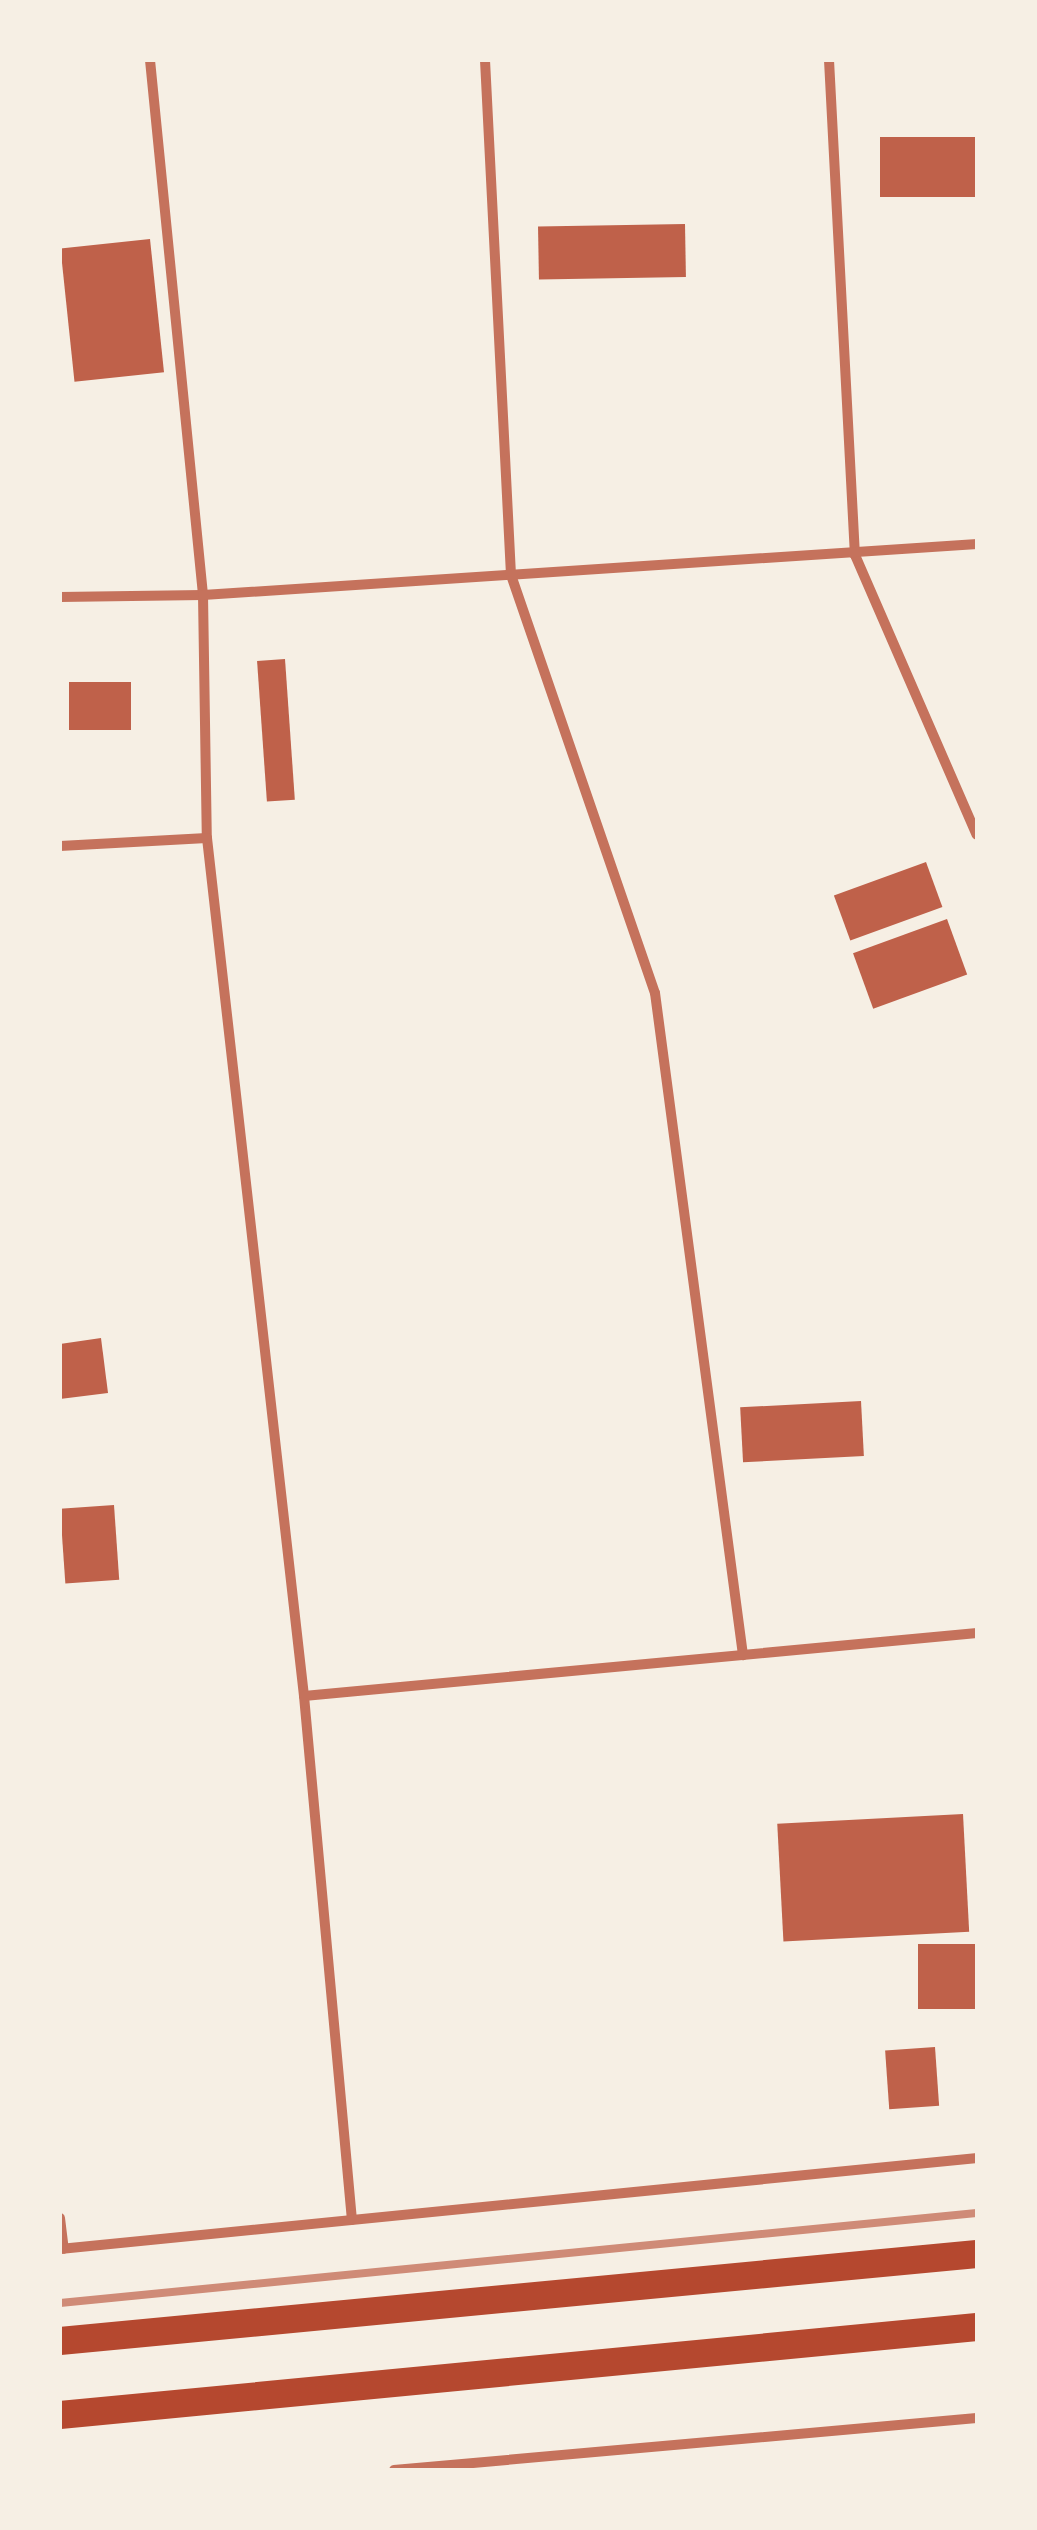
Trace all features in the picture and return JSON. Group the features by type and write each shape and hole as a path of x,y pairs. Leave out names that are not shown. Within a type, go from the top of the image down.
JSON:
{"highway":[{"path":"60,2342 977,2254"},
{"path":"60,2415 977,2327"}],"street":[{"path":"150,60 202,595 207,838 304,1696 352,2220"},
{"path":"485,60 511,574 655,993 743,1654"},
{"path":"830,60 855,555 977,835"},
{"path":"60,597 202,595 977,544"},
{"path":"60,846 207,838"},
{"path":"304,1696 977,1633"},
{"path":"60,2218 62,2249 977,2158"},
{"path":"394,2470 489,2466 977,2418"}],"building":[{"path":"880,137 977,137 977,197 880,197"},
{"path":"685,224 686,277 539,280 538,227"},
{"path":"150,239 164,372 74,382 60,248"},
{"path":"285,659 295,800 267,802 257,661"},
{"path":"69,682 131,682 131,730 69,730"},
{"path":"926,862 942,907 850,941 834,896"},
{"path":"947,919 967,974 873,1009 853,953"},
{"path":"101,1338 108,1393 60,1399 60,1344"},
{"path":"861,1401 864,1456 743,1462 740,1407"},
{"path":"114,1505 119,1580 65,1584 60,1509"},
{"path":"963,1814 969,1932 783,1942 777,1824"},
{"path":"918,1944 977,1944 977,2009 918,2009"},
{"path":"935,2047 939,2106 889,2109 885,2050"}],"railway":[{"path":"60,2303 977,2213"}]}
